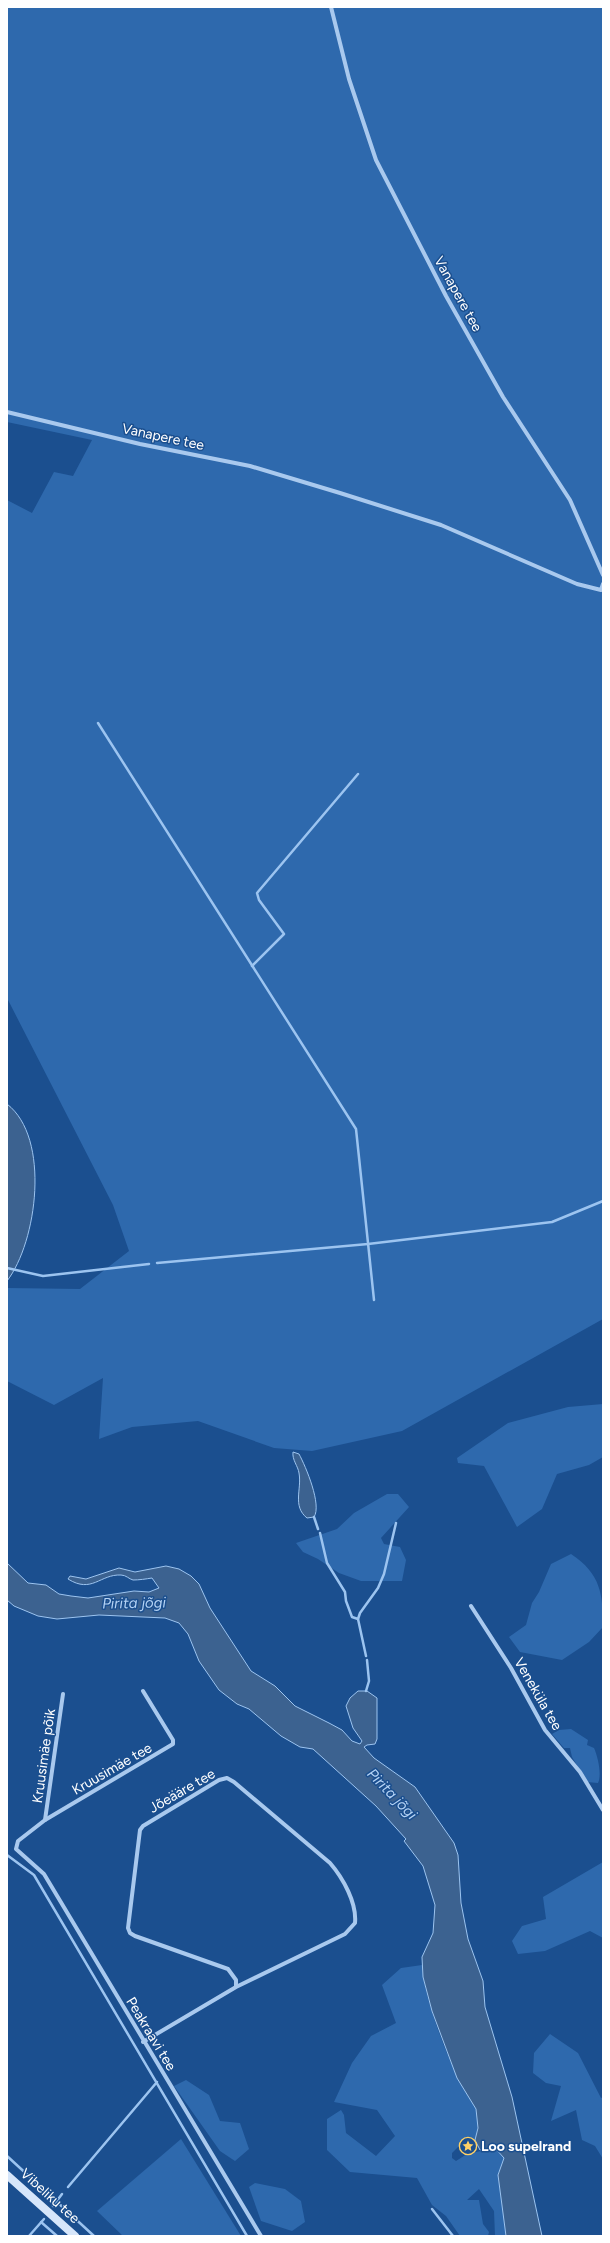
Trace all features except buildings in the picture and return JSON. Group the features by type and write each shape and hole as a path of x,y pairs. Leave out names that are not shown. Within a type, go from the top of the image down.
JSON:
{"street":[{"name":"Vanapere tee","path":"330,7 349,79 376,160 442,289 503,397 570,500 603,575"},
{"name":"Vanapere tee","path":"7,412 140,444 250,466 441,525 577,584 601,590 603,584"},
{"name":"Veneküla tee","path":"471,1606 511,1668 545,1730 580,1772 603,1810"},
{"name":"Kruusimäe tee","path":"16,1849 18,1841 45,1820 173,1744 143,1691"},
{"name":"Kruusimäe põik","path":"45,1820 64,1694"},
{"name":"Jõeääre tee","path":"143,2042 236,1987 345,1934 352,1928 356,1918 352,1901 330,1863 234,1782 227,1778 219,1780 143,1826 140,1830 128,1928 135,1936 228,1969 236,1980 236,1987"},
{"name":"Peakraavi tee","path":"16,1849 44,1874 143,2042 261,2236"},
{"name":"Vibeliku tee","path":"7,2175 75,2236"}],"shaded area":[{"path":"7,7 603,7 603,1319 402,1431 312,1451 274,1448 198,1421 132,1427 99,1439 103,1378 54,1405 7,1381 7,1288 80,1289 129,1251 113,1205 7,998 7,500 32,513 54,472 73,476 92,440 7,422"},
{"path":"603,1404 603,1457 589,1465 557,1474 542,1509 517,1527 484,1466 458,1463 457,1458 508,1423 568,1407"},
{"path":"387,1494 398,1494 409,1507 381,1538 384,1544 400,1547 406,1560 402,1581 361,1581 339,1573 318,1559 303,1552 296,1543 337,1529 354,1513"},
{"path":"571,1554 589,1569 598,1586 601,1595 603,1627 589,1642 562,1660 520,1652 509,1637 526,1625 532,1603 539,1592 551,1564"},
{"path":"571,1729 588,1740 587,1745 594,1748 599,1766 600,1775 598,1783 587,1782 572,1757 570,1748 564,1748 552,1734 559,1730"},
{"path":"603,1862 603,1938 590,1931 545,1951 518,1954 512,1941 522,1926 546,1919 543,1897"},
{"path":"422,1965 426,1991 441,2038 458,2078 475,2106 478,2118 475,2140 464,2141 452,2153 452,2158 456,2161 467,2154 495,2148 504,2158 498,2175 506,2236 495,2236 494,2211 479,2189 467,2200 479,2200 483,2224 489,2232 488,2236 460,2236 446,2216 432,2205 417,2178 350,2172 327,2150 327,2119 341,2110 344,2115 346,2133 376,2156 395,2136 377,2110 334,2102 352,2063 371,2036 396,2023 382,1985 401,1968"},
{"path":"550,2034 578,2053 601,2098 603,2097 603,2159 595,2146 582,2140 576,2110 551,2121 561,2086 546,2083 533,2073 534,2053"},
{"path":"186,2080 209,2095 220,2121 240,2123 249,2149 235,2161 220,2151 174,2086"},
{"path":"181,2139 241,2236 123,2236 97,2211"},
{"path":"255,2183 285,2189 301,2201 305,2222 292,2231 261,2221 249,2187"}],"water":[{"path":"7,1104 21,1120 30,1141 34,1165 35,1191 32,1217 26,1242 17,1264 7,1281"},
{"path":"293,1452 299,1454 315,1495 316,1511 314,1517 307,1518 302,1513 300,1508 298,1497 300,1479 298,1468 293,1458"},
{"name":"Pirita jõgi","path":"7,1563 28,1583 46,1585 59,1594 88,1598 134,1591 149,1592 159,1588 152,1578 133,1580 123,1575 107,1577 90,1584 83,1585 68,1579 70,1576 86,1579 119,1568 135,1572 166,1566 179,1569 191,1576 199,1584 210,1608 251,1671 275,1686 295,1706 342,1730 352,1741 360,1744 362,1741 353,1728 346,1706 350,1698 358,1691 367,1691 377,1698 377,1739 375,1744 364,1747 374,1758 415,1787 454,1843 458,1855 461,1903 468,1939 483,1981 485,2007 512,2097 542,2236 506,2236 498,2175 504,2158 495,2148 480,2150 475,2140 478,2128 476,2109 457,2078 432,2011 423,1977 422,1957 433,1933 435,1905 423,1866 404,1841 406,1839 376,1806 313,1749 300,1747 281,1736 249,1709 237,1704 219,1690 199,1661 188,1634 179,1623 165,1618 99,1615 57,1619 38,1616 14,1606 7,1600"}],"waterway":[{"path":"98,723 356,1129 374,1300"},
{"path":"252,966 284,934 259,900 257,893 358,774"},
{"path":"157,1263 368,1244 552,1222 603,1201"},
{"path":"7,1268 43,1276 149,1264"},
{"path":"314,1517 318,1529"},
{"path":"366,1656 358,1619 360,1613 378,1588 384,1574 396,1523"},
{"path":"320,1533 327,1563 345,1592 346,1601 352,1617 358,1619"},
{"path":"366,1691 369,1681 367,1660"},
{"path":"7,1855 34,1875 247,2236"},
{"path":"68,2187 157,2082"},
{"path":"7,2156 94,2236"},
{"path":"53,2206 62,2194"},
{"path":"432,2209 453,2236"},
{"path":"29,2236 44,2219"},
{"path":"41,2222 57,2236"}],"place":[{"name":"Loo supelrand","path":"468,2146"}]}
